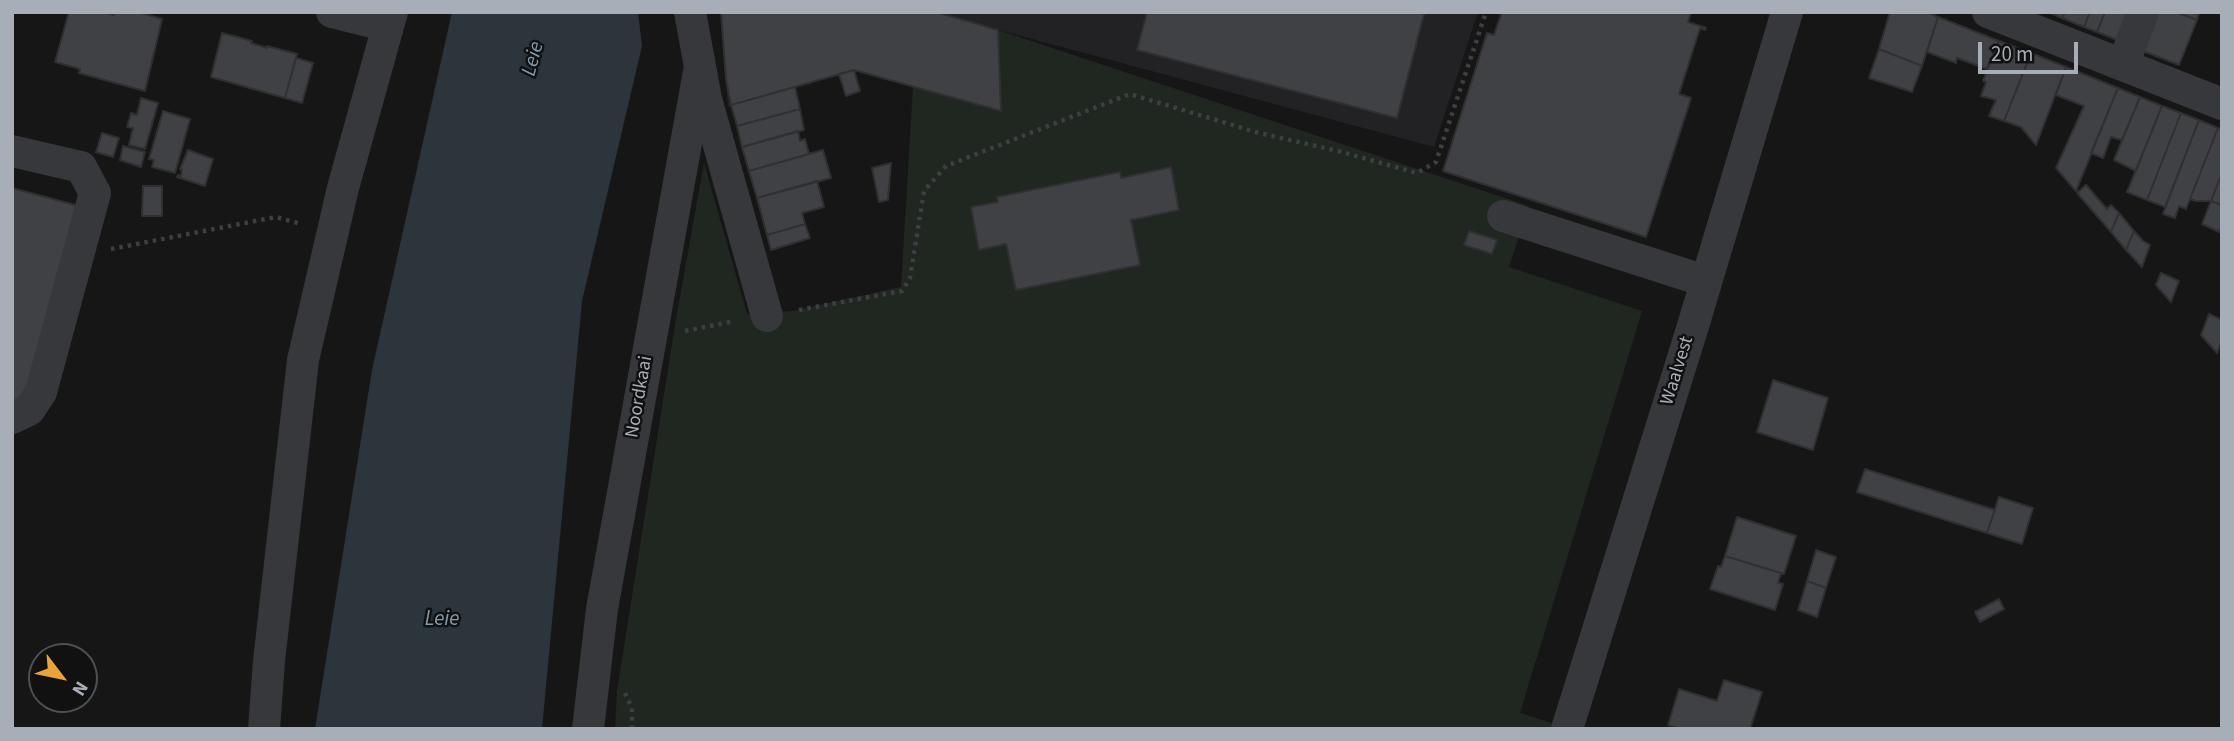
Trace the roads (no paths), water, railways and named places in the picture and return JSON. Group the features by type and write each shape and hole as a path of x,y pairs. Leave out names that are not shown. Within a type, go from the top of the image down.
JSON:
{"street":[{"name":"Noordkaai","path":"690,12 706,99 767,316"},
{"name":"Waalvest","path":"1567,729 1787,12"},
{"path":"1989,12 2222,104"},
{"path":"2123,65 2143,12"},
{"path":"264,729 303,360 332,233 390,19 335,13"},
{"name":"Noordkaai","path":"588,729 602,609 700,66"},
{"path":"12,151 80,167 95,193 41,392 29,410 12,418"},
{"path":"1503,216 1705,281"}],"water":[{"name":"Leie","path":"452,12 638,12 642,46 582,301 542,729 315,729 372,370"}]}
